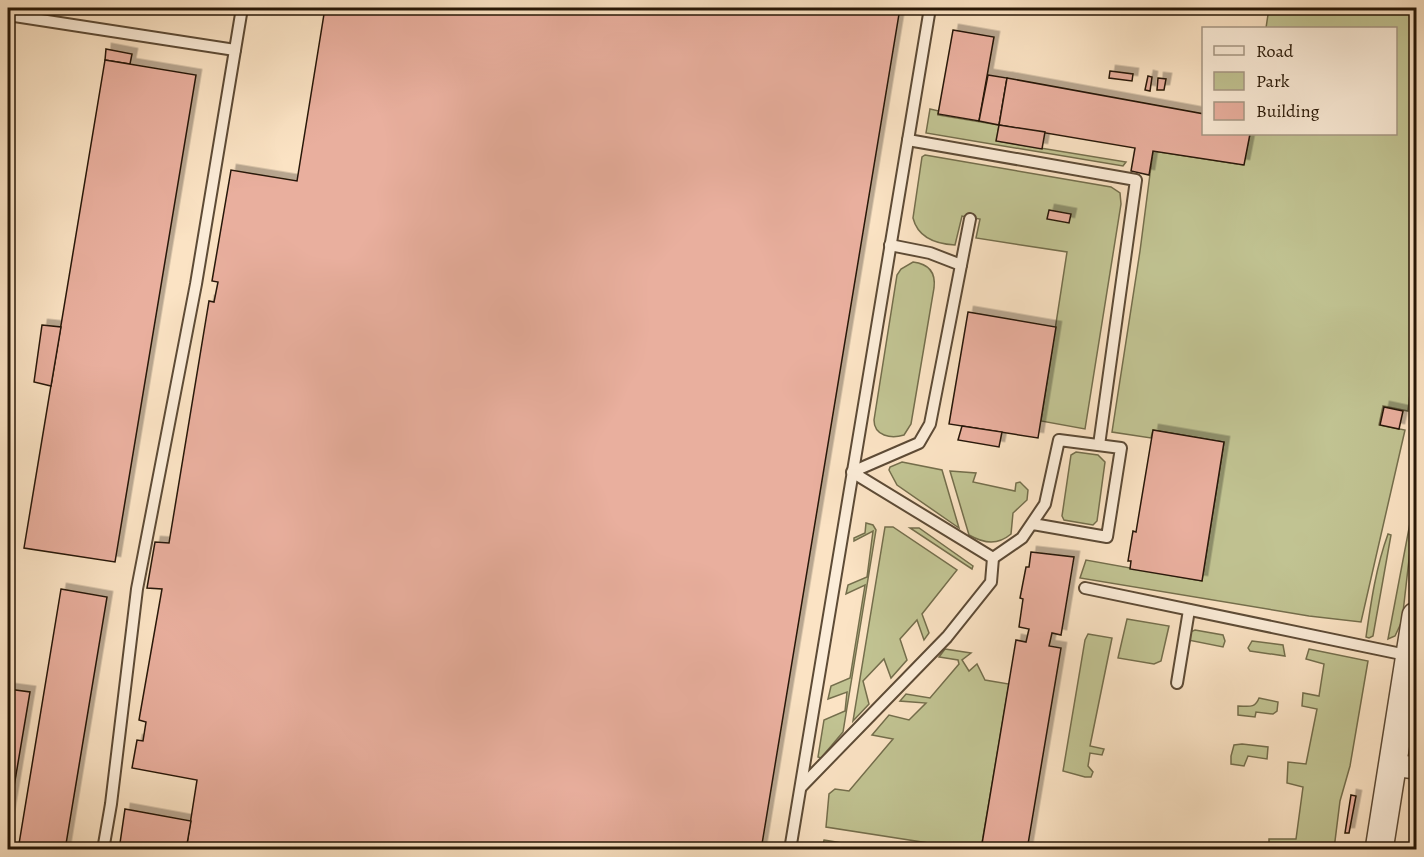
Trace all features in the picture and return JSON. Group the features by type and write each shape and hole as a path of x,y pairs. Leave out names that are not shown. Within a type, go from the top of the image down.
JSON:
{"street":[{"path":"1379,849 1404,767 1411,656 1416,616"}],"lane":[{"path":"104,849 137,589 196,284 242,8"},
{"path":"790,849 930,8"},
{"path":"8,15 235,50"},
{"path":"908,140 1137,180 1099,445"},
{"path":"852,472 919,443 930,424 970,219"},
{"path":"890,245 930,253 961,265"},
{"path":"993,558 1022,538 1045,504 1059,440 1121,448 1107,537 1033,524"},
{"path":"852,472 993,558"},
{"path":"800,788 947,637 991,582 993,558"},
{"path":"1085,588 1411,656"},
{"path":"1177,683 1189,610"}],"green space":[{"path":"1269,8 1416,8 1416,341 1408,411 1383,406 1379,425 1405,430 1361,622 1309,616 1080,578 1086,560 1202,581 1224,442 1153,430 1151,438 1112,432 1153,151 1243,165 1250,135 1397,135 1397,27 1266,27"},
{"path":"930,109 939,111 938,115 999,125 997,141 1126,162 1123,166 926,133"},
{"path":"925,155 1111,187 1120,193 1121,204 1085,429 1041,421 1067,252 976,238 980,219 962,216 955,245 929,239 919,231 913,218 922,157"},
{"path":"913,262 930,270 934,277 934,288 911,424 904,435 894,437 880,433 874,420 897,275 901,269"},
{"path":"1076,452 1098,455 1105,462 1097,521 1093,525 1064,520 1062,516 1071,455"},
{"path":"902,462 942,470 959,528 897,485 889,470 890,467"},
{"path":"950,471 976,473 973,482 1015,491 1016,483 1020,482 1028,490 1027,500 1013,513 1011,534 996,542 980,540 969,535"},
{"path":"1414,502 1402,621 1395,636 1388,639"},
{"path":"866,523 873,525 876,530 843,732 821,758 818,757 824,720 845,711 847,692 828,699 831,686 850,678 865,585 846,594 848,585 867,577 873,531 854,541 854,538 865,533"},
{"path":"885,527 893,527 957,570 922,614 929,633 924,640 917,620 900,639 907,660 891,678 884,659 863,681 869,704 853,721"},
{"path":"910,528 919,528 973,566 972,569"},
{"path":"1388,534 1391,535 1373,636 1369,638 1366,637 1372,598"},
{"path":"1127,619 1169,626 1161,661 1154,664 1118,658"},
{"path":"1195,630 1223,635 1225,641 1223,647 1188,640 1190,632"},
{"path":"1088,634 1112,638 1090,746 1104,749 1102,755 1090,753 1088,766 1093,772 1091,777 1085,777 1063,771 1085,640"},
{"path":"1252,641 1283,645 1285,656 1250,651 1248,648"},
{"path":"945,649 971,653 962,660 969,671 977,664 985,680 1009,684 981,849 967,849 826,827 829,794 835,789 849,791 893,739 872,735 889,715 909,720 926,703 900,701 906,694 930,698 959,664 958,660 939,657"},
{"path":"1309,649 1368,661 1350,766 1340,801 1334,849 1269,849 1269,839 1296,839 1303,787 1287,783 1288,762 1306,764 1317,709 1302,706 1303,693 1319,696 1324,664 1306,659"},
{"path":"1259,698 1278,702 1277,711 1273,714 1256,712 1255,717 1238,715 1238,706 1253,705"},
{"path":"1234,745 1268,747 1267,759 1248,756 1244,766 1231,764"},
{"path":"824,840 879,849 822,849"}],"building":[{"path":"325,8 900,8 761,850 186,850 197,780 132,768 137,740 143,741 146,722 139,720 162,589 147,588 155,542 169,543 209,301 214,302 218,282 212,281 231,170 297,181"},
{"path":"953,30 994,37 979,121 938,114"},
{"path":"106,49 132,54 130,64 105,60"},
{"path":"105,60 196,75 115,562 24,548"},
{"path":"1110,71 1133,74 1132,81 1109,78"},
{"path":"988,75 1007,78 999,125 979,121"},
{"path":"1148,76 1152,77 1150,91 1145,90"},
{"path":"1007,78 1202,114 1202,135 1250,135 1244,165 1153,151 1149,175 1131,171 1135,148 999,125"},
{"path":"1158,78 1166,79 1164,90 1157,90"},
{"path":"999,125 1045,132 1042,149 996,141"},
{"path":"1049,210 1071,214 1069,223 1047,219"},
{"path":"968,312 1056,327 1038,438 949,424"},
{"path":"42,325 61,327 51,386 34,382"},
{"path":"1384,407 1403,411 1399,429 1380,425"},
{"path":"962,426 1002,432 999,447 958,440"},
{"path":"1153,430 1224,442 1202,581 1130,569 1131,561 1128,561 1133,531 1136,532"},
{"path":"1031,552 1074,557 1061,635 1052,633 1049,646 1061,648 1027,850 981,850 1016,640 1026,642 1029,629 1019,627 1023,599 1020,598"},
{"path":"61,589 107,597 65,850 18,850"},
{"path":"8,689 30,692 8,822"},
{"path":"1351,795 1356,796 1349,833 1345,833"},
{"path":"125,809 191,821 186,850 119,850"}]}
